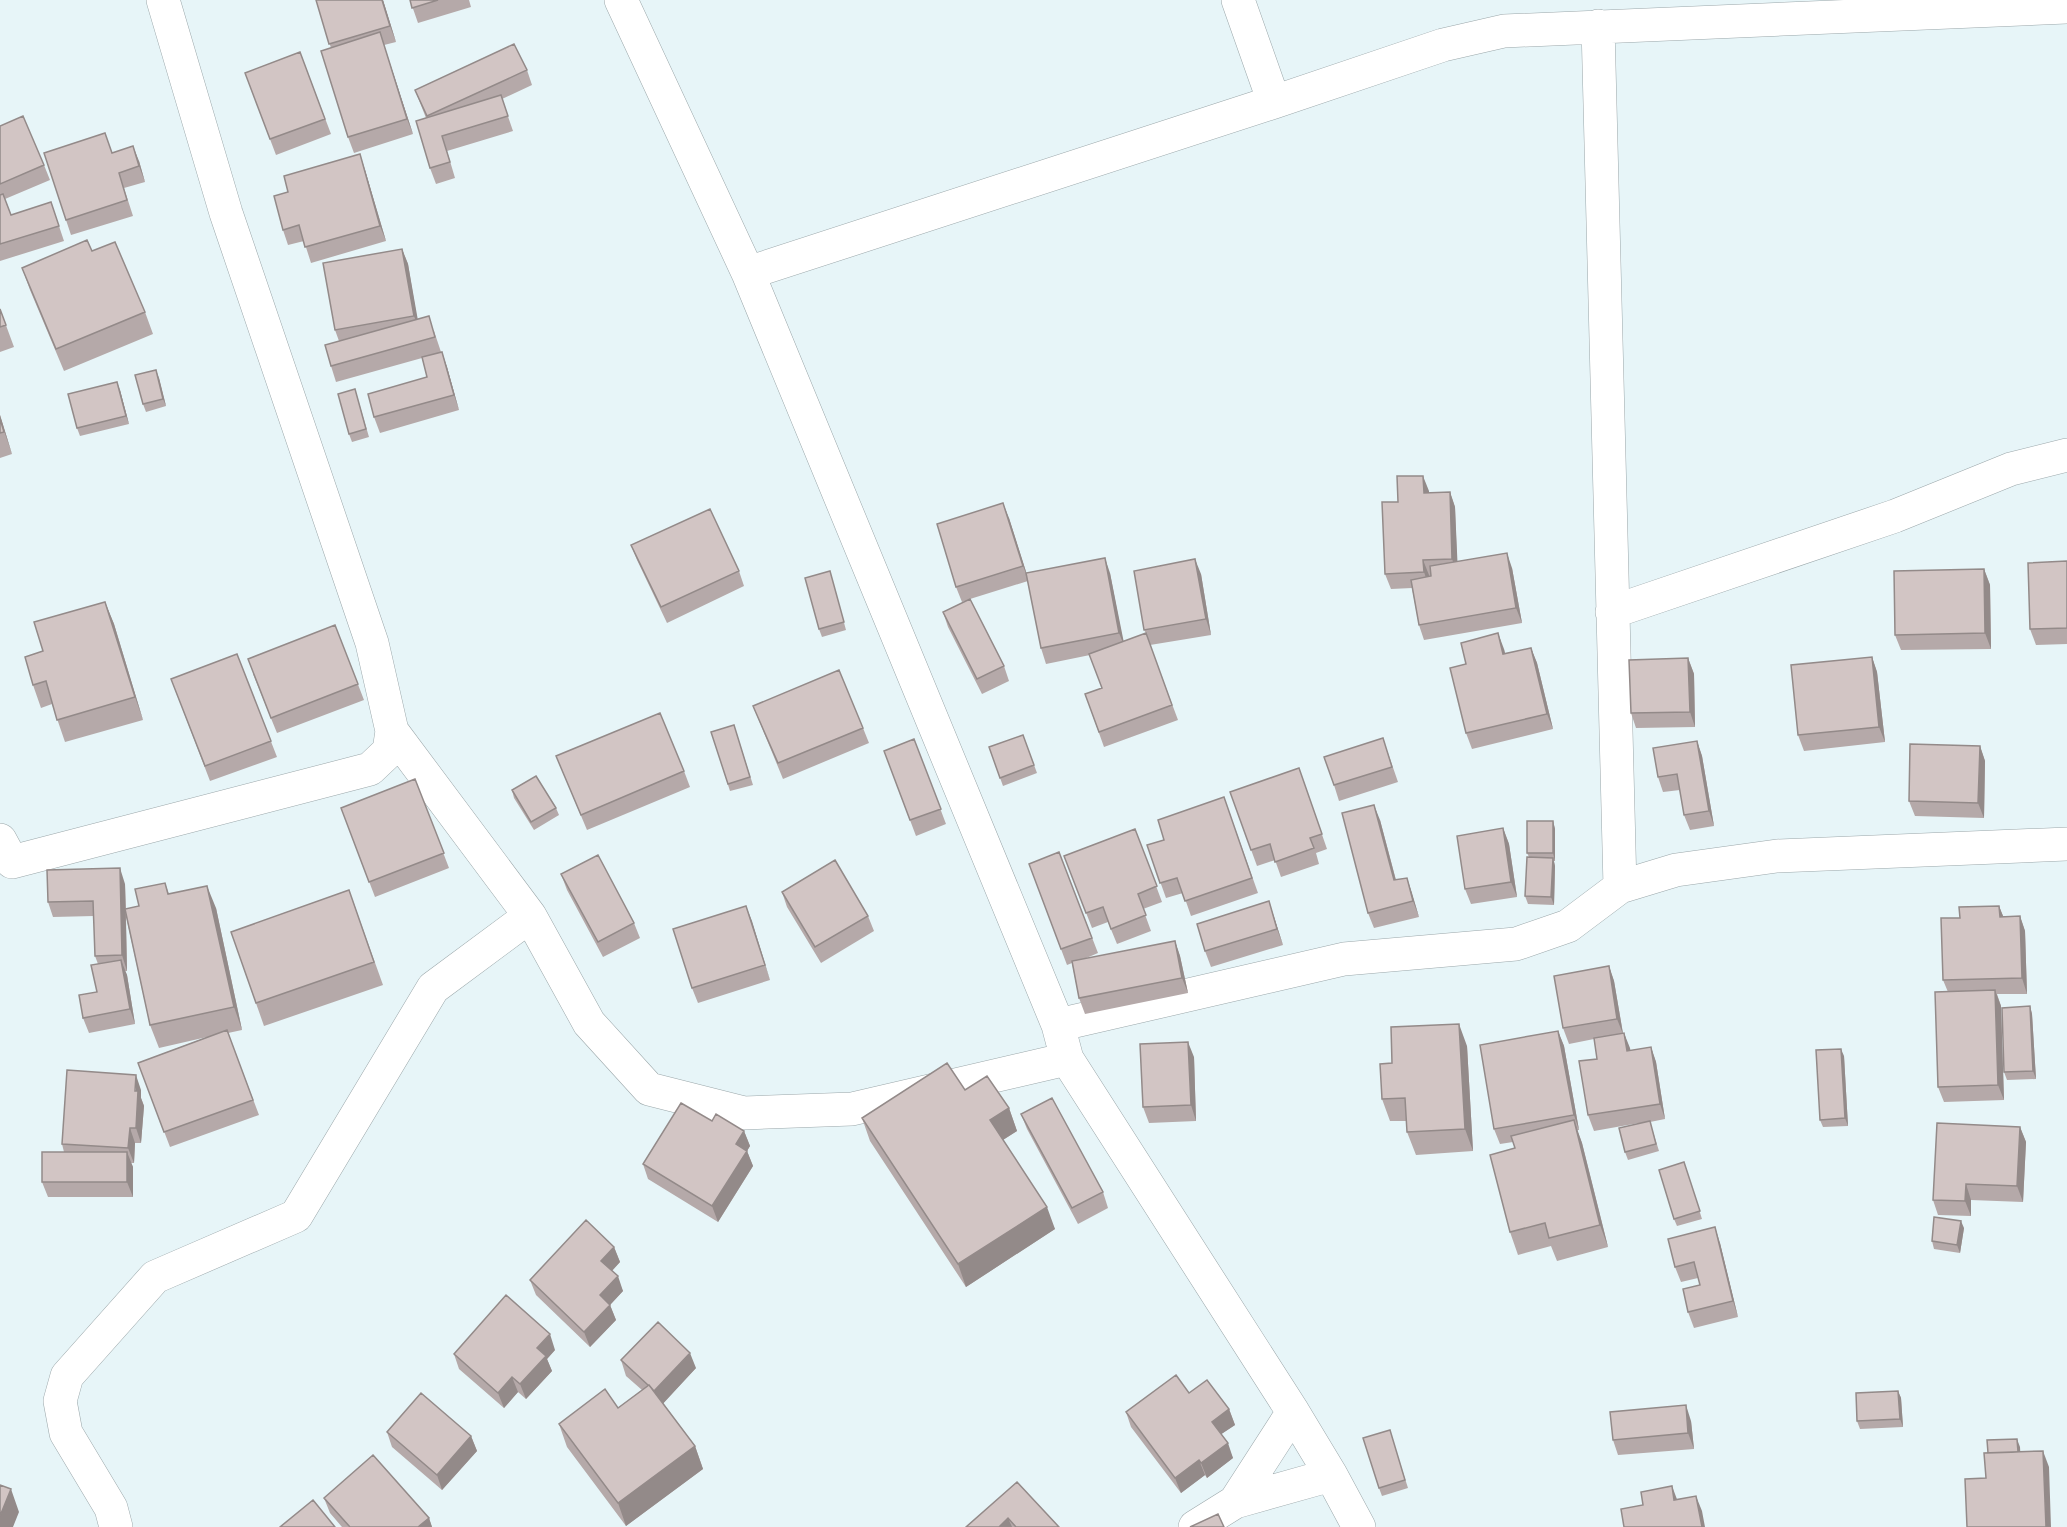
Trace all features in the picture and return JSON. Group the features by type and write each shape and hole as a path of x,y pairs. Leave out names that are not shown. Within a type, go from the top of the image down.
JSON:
{"street":[{"path":"163,0 226,213 372,644 393,731 530,916 589,1023 649,1089 744,1113 852,1109 1067,1059"},
{"path":"621,0 748,273 1058,1025 1067,1059 1293,1412 1359,1527"},
{"path":"1238,0 1274,102"},
{"path":"748,273 1443,45 1504,31 2067,7"},
{"path":"1598,26 1620,887"},
{"path":"1612,612 1895,516 2011,469 2067,456"},
{"path":"0,840 12,862 370,769 388,751 393,731"},
{"path":"1058,1025 1344,959 1516,944 1568,926 1620,887 1676,870 1777,856 2067,844"},
{"path":"116,1527 111,1508 66,1433 60,1401 67,1376 155,1277 296,1216 433,988 530,916"},
{"path":"1235,1502 1293,1412"},
{"path":"1195,1527 1235,1502 1331,1475"}],"building":[{"path":"316,0 382,0 390,26 329,44"},
{"path":"410,0 438,0 412,8"},
{"path":"380,32 407,119 348,137 321,51"},
{"path":"514,44 527,70 427,116 415,90"},
{"path":"300,52 325,119 270,139 245,73"},
{"path":"501,95 508,116 442,136 450,162 430,168 416,121"},
{"path":"23,116 44,165 0,184 0,126"},
{"path":"105,133 112,153 133,146 139,166 119,173 127,200 66,220 44,153"},
{"path":"360,154 380,226 305,247 299,225 283,230 274,196 288,192 284,176"},
{"path":"3,194 11,215 51,202 59,226 0,244 0,195"},
{"path":"87,240 92,251 115,242 145,312 56,349 22,268"},
{"path":"402,249 414,316 335,330 323,263"},
{"path":"0,309 6,325 0,327"},
{"path":"429,316 435,337 331,366 325,345"},
{"path":"442,352 454,395 374,417 368,394 427,377 422,357"},
{"path":"156,370 163,399 143,404 135,375"},
{"path":"117,382 126,416 77,428 68,394"},
{"path":"355,389 366,429 349,434 338,394"},
{"path":"0,419 4,432 0,433"},
{"path":"1397,476 1423,476 1424,493 1450,492 1452,559 1423,560 1424,572 1385,574 1382,502 1398,502"},
{"path":"1003,503 1023,566 956,587 937,524"},
{"path":"710,509 739,571 661,607 631,545"},
{"path":"1507,553 1516,608 1419,625 1411,580 1431,576 1430,566"},
{"path":"1105,558 1119,633 1041,648 1026,573"},
{"path":"1195,559 1206,619 1144,630 1134,571"},
{"path":"2067,561 2067,628 2030,629 2028,563"},
{"path":"1984,569 1985,633 1895,635 1894,571"},
{"path":"830,571 844,622 819,629 805,578"},
{"path":"970,599 1004,666 977,679 943,612"},
{"path":"105,602 135,697 57,720 46,681 33,685 25,657 43,651 34,622"},
{"path":"335,625 358,684 271,718 248,659"},
{"path":"1146,633 1172,705 1099,732 1085,694 1102,688 1089,654"},
{"path":"1498,633 1503,654 1531,648 1547,714 1466,733 1450,668 1466,664 1461,643"},
{"path":"237,654 271,741 205,766 171,679"},
{"path":"1872,657 1879,727 1798,735 1791,665"},
{"path":"1688,658 1690,712 1631,713 1629,660"},
{"path":"839,670 863,728 778,763 753,706"},
{"path":"660,713 684,771 581,815 556,756"},
{"path":"734,725 750,777 728,784 711,732"},
{"path":"1023,735 1034,765 1000,778 989,747"},
{"path":"1383,738 1392,767 1334,785 1324,757"},
{"path":"914,739 941,809 910,820 884,751"},
{"path":"1697,741 1709,811 1684,815 1677,774 1658,777 1653,748"},
{"path":"1910,744 1980,746 1978,803 1909,801"},
{"path":"1299,768 1322,834 1310,838 1314,848 1275,862 1270,844 1251,850 1230,792"},
{"path":"536,776 556,808 531,822 512,790"},
{"path":"415,779 444,853 369,882 341,808"},
{"path":"1224,797 1252,878 1185,901 1177,878 1160,883 1147,845 1164,840 1158,820"},
{"path":"1374,805 1394,880 1407,878 1413,901 1368,913 1342,813"},
{"path":"1527,821 1553,821 1553,853 1527,853"},
{"path":"1503,828 1511,882 1465,889 1457,836"},
{"path":"1135,829 1157,886 1138,894 1146,915 1111,929 1103,907 1086,913 1064,856"},
{"path":"1059,852 1092,938 1061,949 1029,864"},
{"path":"598,855 634,923 598,942 561,874"},
{"path":"1527,857 1553,858 1551,897 1525,896"},
{"path":"835,860 868,916 815,947 782,892"},
{"path":"120,868 122,955 95,956 93,901 48,902 47,870"},
{"path":"165,883 168,894 207,886 234,1007 150,1025 125,909 139,906 135,889"},
{"path":"349,890 374,962 256,1003 231,932"},
{"path":"1269,901 1277,929 1205,951 1197,924"},
{"path":"746,906 765,965 692,988 673,929"},
{"path":"1999,906 2000,917 2020,916 2022,978 1943,980 1941,918 1960,918 1959,907"},
{"path":"1175,941 1182,978 1079,998 1072,961"},
{"path":"121,960 130,1009 83,1018 79,995 97,992 91,965"},
{"path":"1609,966 1617,1019 1563,1028 1554,976"},
{"path":"1995,990 1998,1085 1938,1087 1935,992"},
{"path":"2030,1006 2033,1071 2004,1072 2002,1008"},
{"path":"1459,1024 1465,1129 1407,1132 1405,1098 1382,1099 1380,1064 1392,1063 1391,1027"},
{"path":"227,1030 253,1100 164,1132 138,1063"},
{"path":"1558,1031 1574,1115 1494,1129 1480,1045"},
{"path":"1624,1033 1627,1051 1651,1047 1660,1104 1588,1115 1579,1061 1597,1059 1594,1038"},
{"path":"1188,1042 1191,1105 1143,1107 1140,1044"},
{"path":"1841,1049 1845,1118 1820,1120 1816,1050"},
{"path":"947,1063 965,1090 987,1076 1009,1108 990,1120 1047,1207 958,1264 862,1118"},
{"path":"67,1070 136,1075 135,1091 138,1091 136,1128 130,1128 128,1148 62,1144"},
{"path":"1052,1098 1103,1192 1072,1208 1021,1114"},
{"path":"681,1103 712,1121 716,1114 744,1131 736,1144 747,1151 712,1206 643,1164"},
{"path":"1574,1120 1600,1225 1549,1238 1545,1223 1510,1232 1490,1155 1515,1148 1511,1136"},
{"path":"1650,1121 1656,1144 1625,1152 1619,1128"},
{"path":"1937,1123 2020,1127 2017,1186 1966,1184 1965,1201 1933,1200"},
{"path":"42,1152 127,1152 127,1182 42,1182"},
{"path":"1684,1162 1700,1211 1674,1219 1659,1170"},
{"path":"1934,1217 1961,1221 1957,1245 1932,1241"},
{"path":"586,1220 614,1247 601,1261 618,1276 600,1295 610,1305 584,1332 530,1280"},
{"path":"1715,1227 1733,1301 1688,1312 1683,1289 1700,1285 1694,1262 1675,1267 1668,1239"},
{"path":"506,1295 550,1334 537,1348 546,1356 520,1384 512,1377 498,1393 454,1354"},
{"path":"658,1322 690,1353 654,1391 621,1360"},
{"path":"1176,1375 1189,1393 1207,1380 1229,1409 1212,1422 1228,1443 1201,1463 1199,1460 1175,1478 1126,1412"},
{"path":"649,1385 695,1446 618,1503 559,1424 605,1389 618,1408"},
{"path":"1898,1391 1900,1419 1857,1421 1856,1393"},
{"path":"421,1393 471,1436 437,1475 387,1432"},
{"path":"1686,1405 1688,1433 1613,1440 1610,1412"},
{"path":"1390,1430 1405,1480 1379,1488 1363,1438"},
{"path":"2017,1439 2018,1452 1988,1453 1987,1440"},
{"path":"2043,1451 2046,1527 1967,1527 1965,1479 1986,1478 1984,1453"},
{"path":"373,1455 429,1518 418,1527 350,1527 324,1498"},
{"path":"1017,1482 1059,1527 1016,1527 1008,1518 999,1527 966,1527"},
{"path":"0,1485 11,1489 0,1516"},
{"path":"1672,1486 1674,1500 1696,1496 1702,1527 1624,1527 1621,1509 1643,1505 1641,1492"},
{"path":"313,1500 335,1527 280,1527"},
{"path":"1218,1514 1224,1527 1190,1527"}]}
